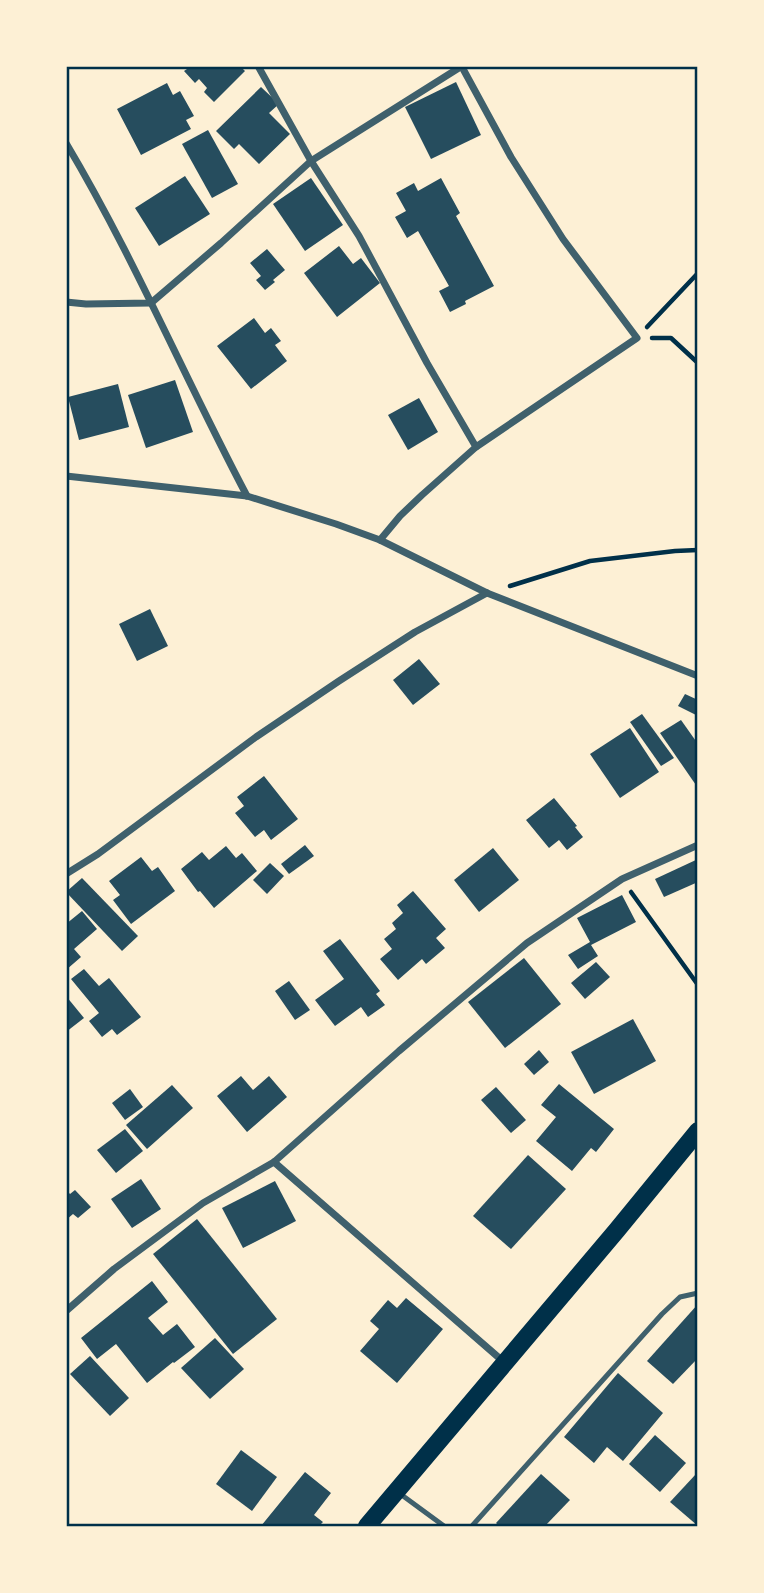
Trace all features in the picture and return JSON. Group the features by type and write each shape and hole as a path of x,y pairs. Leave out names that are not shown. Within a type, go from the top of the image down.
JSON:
{"main road":[{"path":"368,1527 698,1131"}],"street":[{"path":"258,66 359,236 476,447"},
{"path":"66,302 151,303 312,160 462,67 511,157 563,239 637,338 476,447 436,481 380,540"},
{"path":"66,143 114,227 247,496"},
{"path":"66,476 247,496 336,524 380,540 488,593 698,676"},
{"path":"66,874 256,737 339,681 415,632 488,593"},
{"path":"66,1311 114,1269 203,1203 274,1162 399,1051 527,943 622,879 698,845"},
{"path":"274,1162 506,1363"}],"lane":[{"path":"472,1527 662,1314 680,1297 698,1293"},
{"path":"396,1491 444,1527"}],"path":[{"path":"637,338 698,273"},
{"path":"637,338 671,338 698,363"},
{"path":"488,593 590,561 698,550"},
{"path":"622,879 698,985"}],"building":[{"path":"184,66 240,66 245,71 214,102 204,92 207,88 199,79 195,83 184,71 187,69"},
{"path":"456,82 481,135 431,159 405,107"},
{"path":"167,83 173,95 180,91 194,116 186,120 191,129 141,155 117,109"},
{"path":"261,87 279,104 269,113 290,134 259,164 239,144 234,149 216,131"},
{"path":"208,130 238,184 212,198 182,144"},
{"path":"185,176 210,214 159,246 135,208"},
{"path":"311,178 343,225 305,251 273,204"},
{"path":"441,178 460,213 456,216 494,286 450,312 439,291 449,286 418,231 407,238 395,217 406,211 396,193 414,183 418,191"},
{"path":"339,246 353,264 361,258 380,283 337,317 304,273"},
{"path":"267,249 285,270 265,290 256,280 261,276 250,263"},
{"path":"254,318 265,333 271,328 281,341 275,345 287,361 251,389 217,346"},
{"path":"175,380 193,432 146,448 128,395"},
{"path":"118,384 129,427 79,440 68,397"},
{"path":"419,398 438,432 408,450 388,415"},
{"path":"150,609 168,646 137,661 119,624"},
{"path":"419,659 440,684 413,705 393,680"},
{"path":"685,694 698,700 698,716 678,706"},
{"path":"642,714 674,758 661,766 630,722"},
{"path":"681,720 698,744 698,788 660,733"},
{"path":"630,728 659,772 620,798 590,754"},
{"path":"264,776 298,819 271,840 264,830 255,837 235,813 244,806 237,797"},
{"path":"554,798 583,837 567,850 559,840 549,848 526,820"},
{"path":"305,845 314,856 289,874 281,864"},
{"path":"226,846 236,858 242,853 257,871 214,908 181,869 202,852 209,860"},
{"path":"493,848 519,880 479,912 454,880"},
{"path":"141,857 152,871 158,867 175,891 131,924 113,900 120,895 109,881"},
{"path":"698,859 698,882 664,897 655,879"},
{"path":"270,863 284,876 267,894 253,880"},
{"path":"82,878 138,936 122,951 66,892"},
{"path":"413,891 446,929 436,938 445,948 426,964 422,959 398,980 380,959 392,949 384,939 396,929 392,923 403,913 397,905"},
{"path":"622,895 636,922 591,945 598,956 578,969 568,955 590,942 577,918"},
{"path":"82,911 97,929 74,949 81,957 66,970 66,924"},
{"path":"340,939 380,991 376,994 385,1005 368,1017 361,1007 335,1026 315,1000 344,979 323,951"},
{"path":"524,958 561,1004 505,1048 468,1002"},
{"path":"596,962 610,977 585,999 571,983"},
{"path":"84,969 99,986 109,978 141,1017 117,1035 112,1029 102,1037 89,1021 99,1013 71,979"},
{"path":"289,981 310,1010 295,1020 275,991"},
{"path":"66,996 84,1018 66,1032"},
{"path":"633,1019 656,1061 594,1094 571,1052"},
{"path":"539,1050 549,1062 534,1075 524,1064"},
{"path":"241,1076 253,1090 269,1076 287,1097 247,1132 217,1096"},
{"path":"559,1084 614,1129 596,1152 591,1148 572,1171 536,1141 556,1117 541,1105"},
{"path":"172,1085 193,1108 147,1149 126,1125"},
{"path":"496,1087 526,1120 511,1133 481,1100"},
{"path":"130,1089 143,1107 125,1120 112,1103"},
{"path":"125,1129 143,1151 116,1173 97,1150"},
{"path":"528,1155 566,1189 511,1249 473,1216"},
{"path":"141,1179 161,1209 132,1228 111,1199"},
{"path":"275,1181 296,1221 243,1248 222,1208"},
{"path":"66,1190 70,1194 75,1190 91,1207 78,1218 73,1214 66,1220"},
{"path":"197,1219 277,1319 233,1354 153,1254"},
{"path":"152,1281 168,1302 148,1318 163,1335 177,1324 195,1347 147,1383 116,1344 97,1359 81,1338"},
{"path":"406,1298 443,1329 397,1383 360,1351 379,1329 370,1321 388,1300 397,1308"},
{"path":"698,1304 698,1358 673,1384 647,1361"},
{"path":"215,1338 244,1369 210,1399 181,1368"},
{"path":"90,1356 129,1398 110,1416 70,1374"},
{"path":"618,1373 663,1413 623,1461 607,1447 594,1463 564,1437"},
{"path":"655,1435 686,1463 660,1492 629,1464"},
{"path":"241,1450 277,1477 252,1511 216,1484"},
{"path":"305,1472 331,1493 314,1515 323,1522 319,1526 261,1526"},
{"path":"541,1474 570,1500 545,1526 499,1526 496,1523"},
{"path":"696,1474 698,1476 698,1526 670,1502"}]}
